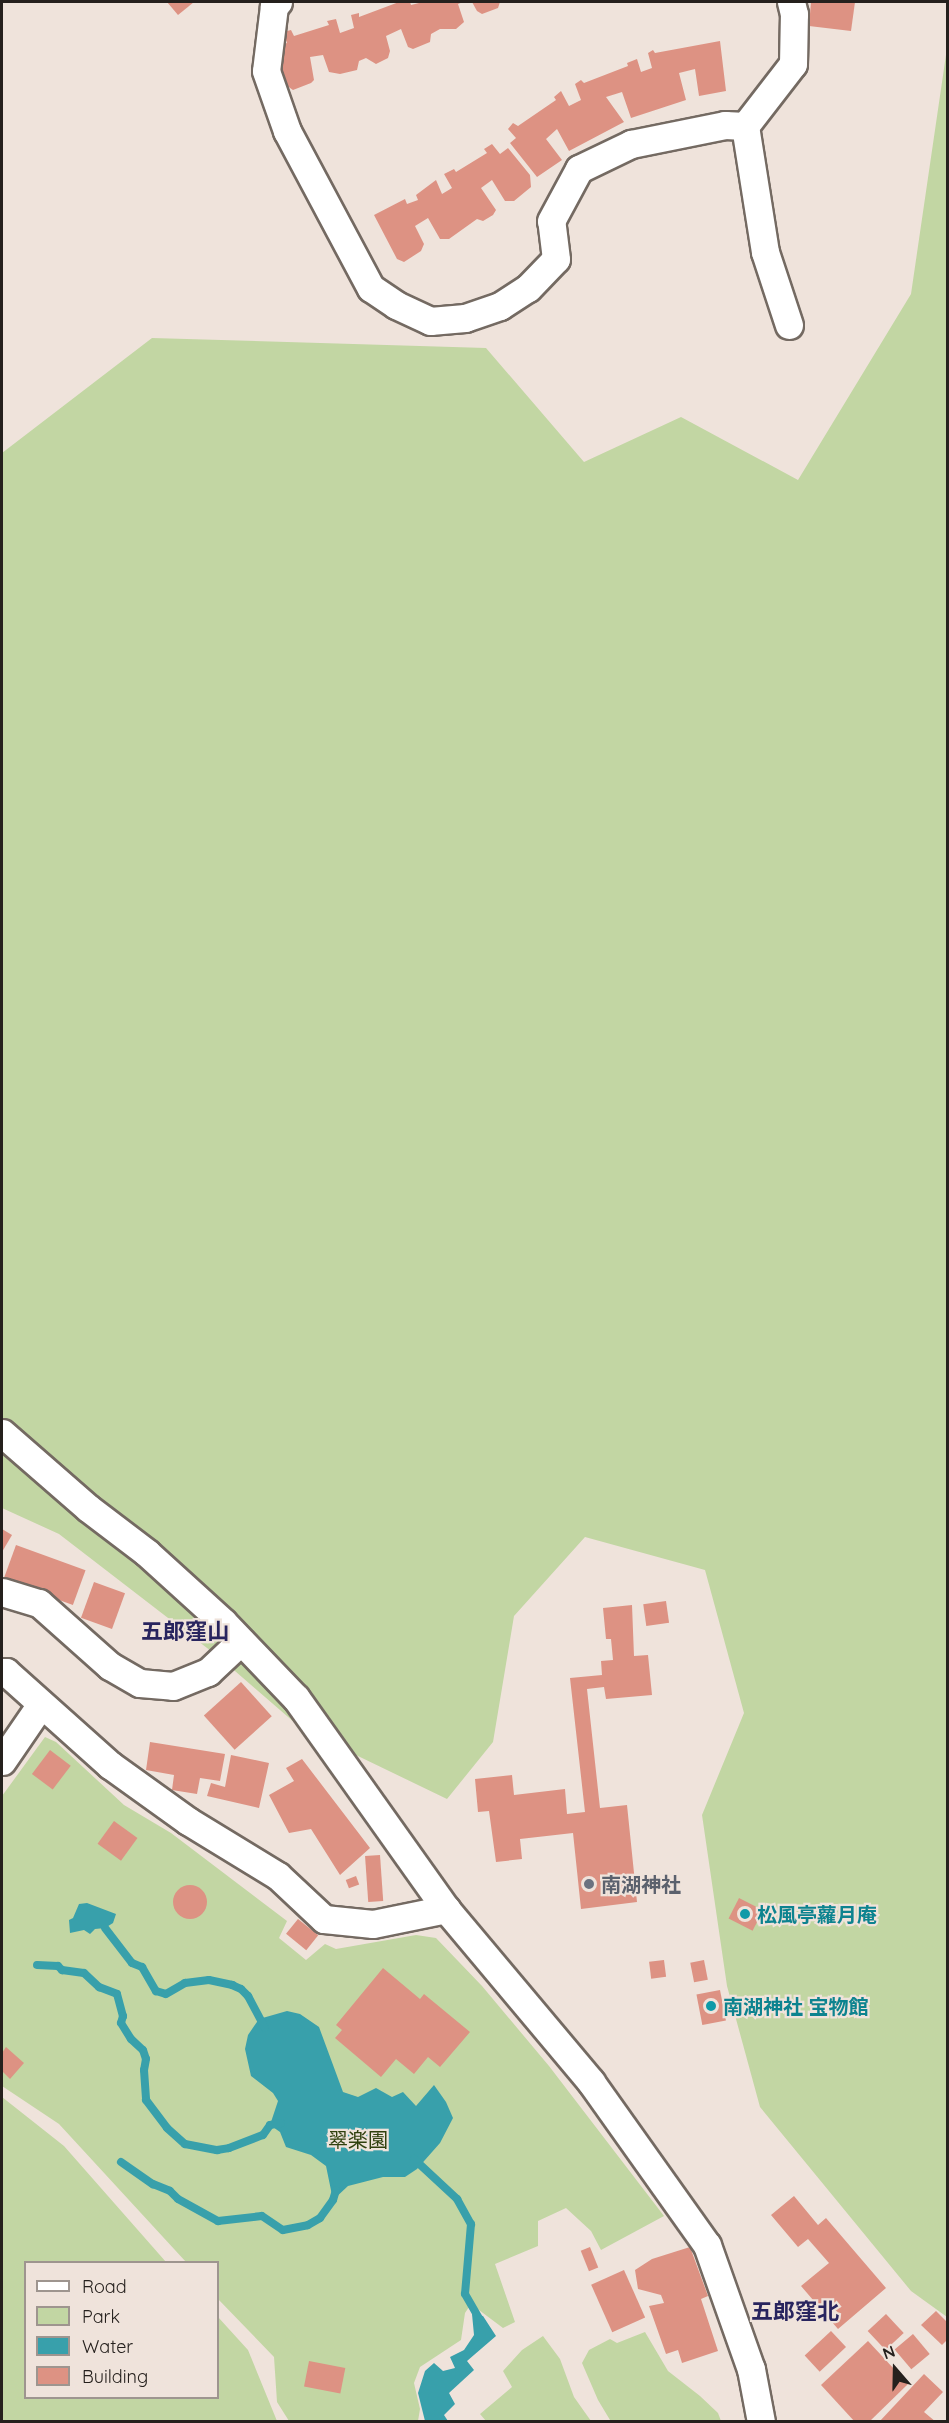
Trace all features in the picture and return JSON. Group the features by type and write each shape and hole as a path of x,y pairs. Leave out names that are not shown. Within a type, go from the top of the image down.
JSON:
{"street":[{"path":"278,2 274,6 266,71 287,131 371,288 396,305 430,321 465,318 500,306 528,288 556,259 551,221 579,169 631,144 724,125 745,126"},
{"path":"789,325 765,252 745,126 793,64 794,14 791,2"},
{"path":"2,1432 88,1508 147,1553 241,1641 296,1698 446,1909 591,2082 707,2246 751,2369 761,2421"},
{"path":"2,1592 39,1603 110,1666 140,1683 173,1686 208,1672 241,1641"},
{"path":"2,1672 6,1672 110,1766 188,1821 278,1876 324,1919 373,1924 446,1909"},
{"path":"2,1761 41,1704"}],"green space":[{"path":"947,48 947,2317 911,2291 760,2107 727,1986 702,1815 744,1713 705,1570 585,1537 514,1616 493,1742 447,1799 302,1729 220,1658 59,1534 2,1508 2,453 152,338 486,348 584,462 681,417 798,480 911,294"},
{"name":"翠楽園","path":"45,1737 56,1742 124,1805 171,1833 287,1921 279,1938 306,1960 325,1944 336,1949 416,1935 436,1938 482,1986 549,2066 664,2216 601,2250 591,2231 566,2208 538,2221 538,2246 495,2264 515,2322 503,2328 471,2304 465,2313 461,2340 420,2367 414,2383 420,2409 418,2421 289,2421 277,2402 274,2357 219,2300 219,2261 185,2261 59,2124 2,2086 2,1796"},
{"path":"2,2097 64,2146 165,2261 24,2261 24,2399 219,2399 219,2318 248,2350 277,2421 2,2421"},
{"path":"645,2332 668,2371 700,2396 718,2413 721,2421 610,2420 598,2400 582,2363 589,2350 610,2339 617,2343"},
{"path":"543,2336 560,2359 574,2397 591,2421 486,2421 480,2414 512,2387 503,2371 522,2350"}],"water":[{"path":"87,1903 116,1914 113,1923 105,1928 95,1929 90,1934 84,1930 70,1933 69,1920 73,1918 79,1904"},
{"path":"287,2011 300,2014 319,2027 343,2092 358,2097 376,2088 392,2097 403,2092 416,2106 434,2085 446,2102 453,2118 440,2143 417,2169 405,2177 383,2177 348,2186 333,2200 326,2166 311,2155 286,2147 280,2132 270,2125 278,2101 273,2093 251,2076 245,2049 248,2035 259,2019"},
{"path":"472,2314 483,2316 496,2336 467,2361 474,2370 449,2393 455,2404 444,2415 448,2421 425,2421 418,2393 425,2371 434,2363 443,2371 455,2368 450,2357 464,2350 474,2335"}],"building":[{"path":"167,2 194,2 178,15"},
{"path":"399,2 410,2 411,5 423,2 463,2 458,4 464,22 456,29 440,29 431,34 430,42 413,49 408,47 401,29 386,36 390,51 388,58 376,64 366,58 359,61 357,70 340,74 329,72 323,55 310,57 314,80 311,83 293,90 283,83 275,47 287,43 283,32 291,30 294,36 329,25 327,21 336,19 340,33 354,28 351,15 359,13 359,17"},
{"path":"472,2 500,2 498,8 482,14 477,11"},
{"path":"811,2 855,2 851,31 809,26"},
{"path":"720,41 726,91 699,96 695,69 679,73 686,100 631,118 622,92 606,97 624,122 569,151 557,129 546,139 562,160 537,177 510,143 516,138 508,129 513,123 518,126 556,100 554,97 561,91 569,106 581,100 575,84 581,80 584,83 628,66 627,63 637,59 641,72 652,68 648,53 653,50 655,53"},
{"path":"492,144 500,154 508,148 530,175 531,187 514,201 505,201 492,180 481,188 496,210 493,215 483,221 477,219 449,239 440,239 428,218 415,226 424,244 421,251 404,262 397,259 374,215 405,199 407,204 418,200 416,195 436,180 442,194 452,188 444,174 454,169 456,172 487,153 484,149"},
{"path":"2,1529 12,1535 2,1552"},
{"path":"16,1545 86,1570 73,1605 3,1580"},
{"path":"94,1582 125,1593 112,1629 81,1618"},
{"path":"666,1601 669,1623 646,1626 643,1604"},
{"path":"632,1605 634,1656 648,1655 652,1695 606,1699 604,1687 587,1689 600,1808 627,1805 637,1902 581,1909 573,1833 520,1839 522,1859 496,1862 489,1811 478,1812 475,1779 512,1775 514,1795 565,1789 567,1814 585,1812 570,1678 602,1675 601,1661 613,1660 611,1639 606,1639 603,1608"},
{"path":"241,1682 272,1716 235,1750 204,1715"},
{"path":"150,1742 225,1754 220,1781 200,1778 197,1794 172,1790 174,1775 146,1770"},
{"path":"50,1750 71,1766 53,1790 32,1774"},
{"path":"231,1755 269,1763 259,1808 207,1796 211,1783 225,1787"},
{"path":"302,1759 370,1848 340,1875 311,1829 289,1833 269,1795 294,1781 286,1768"},
{"path":"114,1821 137,1838 121,1861 98,1844"},
{"path":"380,1855 383,1901 368,1902 365,1856"},
{"path":"356,1876 359,1884 349,1888 346,1880"},
{"path":"190,1885 202,1890 207,1902 202,1914 190,1919 178,1914 173,1902 178,1890"},
{"path":"739,1898 763,1910 753,1931 729,1918"},
{"path":"298,1919 318,1935 306,1950 286,1934"},
{"path":"664,1960 666,1977 651,1979 649,1962"},
{"path":"704,1960 708,1980 694,1982 690,1963"},
{"path":"383,1968 420,1999 424,1994 470,2032 440,2067 428,2057 414,2074 396,2059 381,2077 335,2038 342,2030 336,2025"},
{"path":"720,1990 726,2020 702,2025 696,1995"},
{"path":"6,2047 24,2063 10,2079 2,2071 2,2053"},
{"path":"794,2196 818,2225 826,2218 886,2288 838,2329 801,2286 829,2263 808,2239 798,2247 771,2215"},
{"path":"590,2247 598,2267 589,2271 581,2251"},
{"path":"690,2247 708,2296 701,2299 718,2351 682,2363 678,2350 666,2354 649,2306 664,2303 661,2295 638,2289 635,2270 652,2259"},
{"path":"624,2270 645,2318 612,2332 591,2285"},
{"path":"936,2311 948,2323 948,2339 942,2345 921,2325"},
{"path":"886,2314 904,2333 885,2350 868,2331"},
{"path":"831,2331 846,2347 820,2372 805,2356"},
{"path":"913,2334 930,2354 911,2369 895,2349"},
{"path":"868,2341 908,2384 869,2422 855,2422 821,2385"},
{"path":"309,2361 345,2368 340,2394 304,2387"},
{"path":"924,2374 943,2392 924,2412 936,2422 879,2422"}],"waterway":[{"path":"105,1928 132,1963 142,1967 156,1991 166,1994 185,1983 209,1980 232,1985 241,1989 248,1996 265,2028"},
{"path":"37,1965 58,1966 62,1970 84,1973 99,1987 117,1994 123,2016 121,2023 131,2039 143,2050 146,2059 144,2070 146,2100 167,2128 185,2144 217,2150 229,2148 263,2135 270,2125 281,2123"},
{"path":"414,2159 457,2199 471,2224 465,2294 482,2324"},
{"path":"121,2162 153,2184 170,2191 178,2199 218,2221 262,2216 283,2230 308,2225 320,2218 333,2200 336,2190"}],"place":[{"name":"南湖神社","path":"589,1884"},
{"name":"松風亭蘿月庵","path":"745,1914"},
{"name":"南湖神社 宝物館","path":"711,2006"}],"district":[{"name":"五郎窪山","path":"185,1632"},
{"name":"五郎窪北","path":"795,2312"}]}
